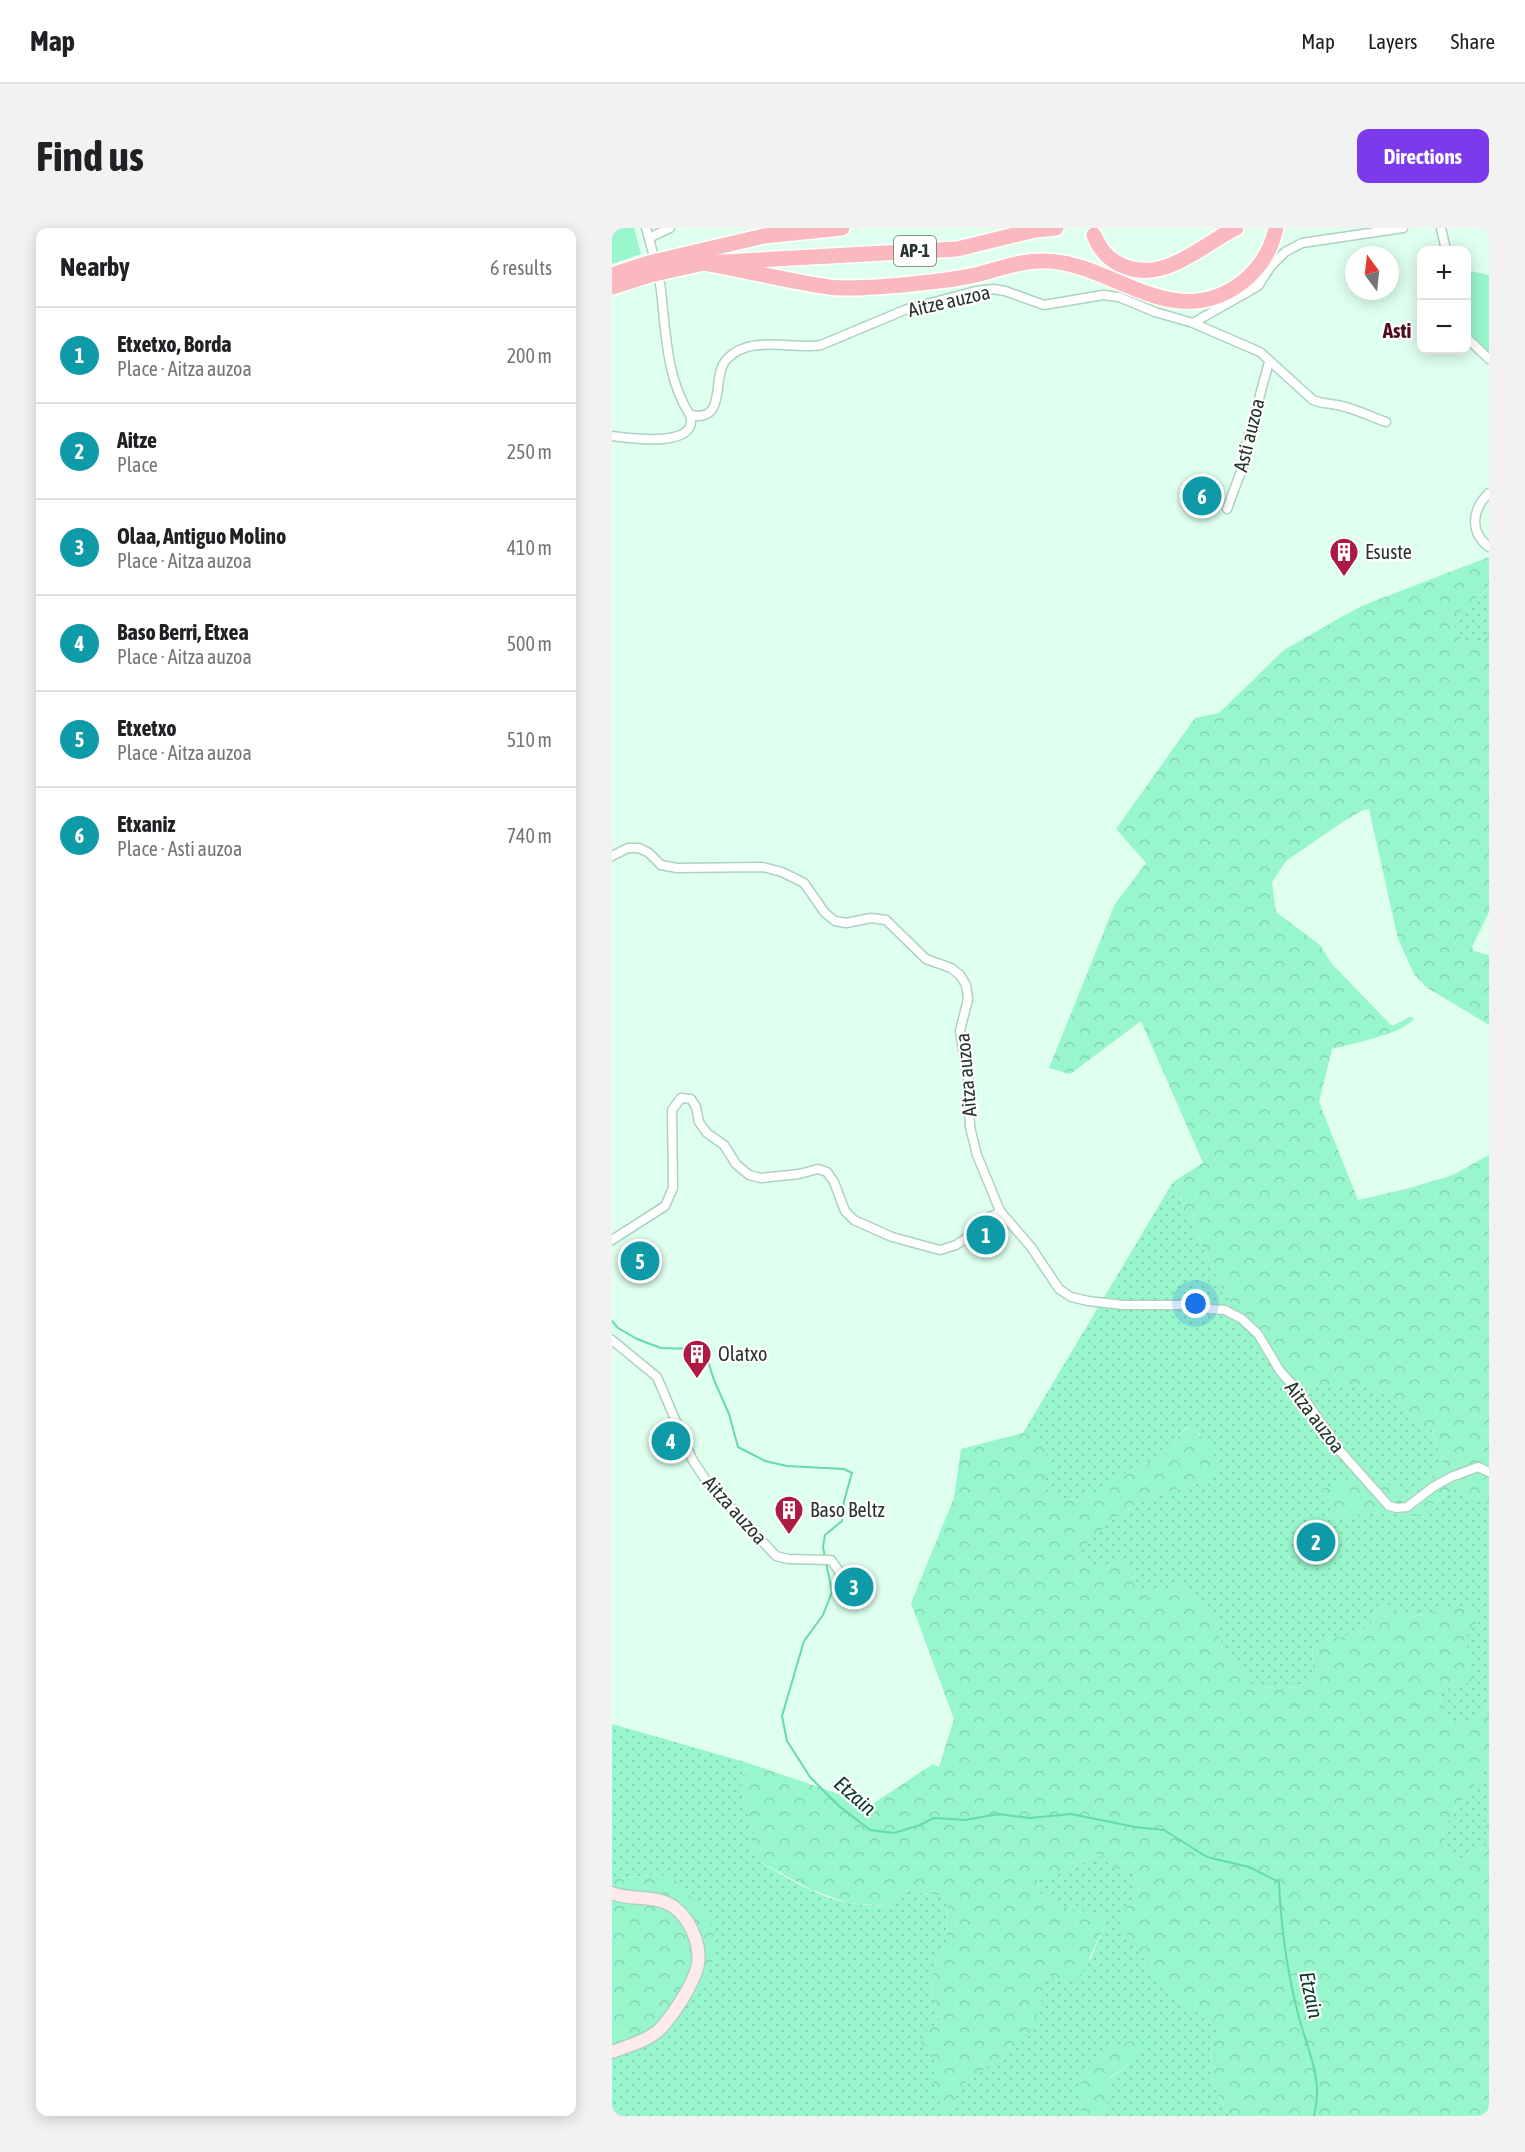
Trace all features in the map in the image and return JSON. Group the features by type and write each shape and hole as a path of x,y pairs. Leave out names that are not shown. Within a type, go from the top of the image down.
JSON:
{"highway":[{"path":"612,275 648,263 764,236 787,228"},
{"path":"764,236 842,228"},
{"name":"AP-1","path":"612,287 704,263 957,249 1035,230 1056,228"},
{"path":"1094,235 1100,248 1114,262 1130,269 1146,271 1173,264 1236,228"},
{"path":"704,263 831,287 885,286 948,280 982,274 1024,262 1055,261 1080,268 1141,293 1172,300 1197,301 1226,292 1252,273 1270,248 1276,228"}],"street":[{"path":"646,228 653,254"},
{"path":"649,237 670,228"},
{"path":"1193,323 1258,286 1271,266 1285,252 1302,243 1403,228"},
{"path":"1442,228 1445,246"},
{"path":"612,436 640,440 681,436 688,430 692,419 672,375 660,283"},
{"name":"Aitze auzoa","path":"690,415 701,417 713,409 720,370 726,360 742,349 765,344 798,347 821,345 907,309 976,291 993,289 1005,291 1044,305 1103,295 1119,297 1155,312 1193,323"},
{"path":"1193,323 1260,352 1313,400 1357,410 1386,422"},
{"path":"1471,341 1489,359"},
{"name":"Asti auzoa","path":"1227,509 1243,466 1246,446 1269,362"},
{"path":"1489,494 1480,502 1475,514 1477,533 1489,547"},
{"name":"Aitza auzoa","path":"612,856 628,849 639,848 649,853 662,865 676,868 763,867 782,872 804,884 834,921 846,923 871,918 886,920 926,959 951,968 960,975 966,985 968,999 960,1030 968,1079 970,1127 977,1155 1001,1212 1020,1232 1059,1289 1071,1297 1124,1305 1185,1305 1225,1310 1242,1318 1258,1334 1280,1371 1304,1398 1341,1452 1389,1506 1407,1507 1433,1487 1451,1477 1478,1467 1489,1472"},
{"path":"612,1240 665,1206 673,1188 672,1110 681,1098 691,1099 696,1107 699,1122 707,1133 724,1145 736,1164 749,1175 761,1178 799,1174 818,1169 827,1172 834,1182 845,1211 854,1220 892,1237 940,1250 956,1245 983,1220 1001,1212"},
{"name":"Aitza auzoa","path":"612,1340 657,1377 692,1459 707,1482 770,1550 776,1556 788,1559 830,1560 839,1571 840,1583"},
{"path":"612,1893 618,1896 658,1899 673,1906 685,1917 691,1927 698,1956 698,1966 691,1982 668,2019 647,2038 612,2052"}],"green space":[{"path":"612,228 634,228 641,254 612,264"},
{"path":"1471,271 1489,275 1489,354 1471,335"},
{"path":"1489,557 1489,588 1455,614 1452,622 1463,642 1469,645 1489,637 1489,912 1472,947 1474,951 1489,955 1489,1025 1426,987 1414,974 1398,939 1369,809 1344,821 1286,861 1272,882 1276,912 1320,945 1332,964 1390,1024 1393,1026 1413,1017 1413,1020 1397,1030 1332,1049 1319,1102 1358,1200 1453,1175 1489,1155 1489,1506 1455,1489 1415,1517 1381,1512 1333,1517 1322,1489 1365,1473 1410,1496 1444,1465 1431,1429 1371,1385 1302,1386 1280,1365 1262,1335 1235,1309 1222,1288 1173,1182 1203,1163 1141,1021 1070,1074 1049,1068 1115,904 1146,863 1116,829 1195,718 1219,713 1284,650 1343,616 1364,605"},
{"path":"1489,588 1489,637 1469,645 1463,642 1452,622 1454,614"},
{"path":"1173,1182 1222,1288 1302,1386 1371,1385 1431,1429 1444,1465 1410,1496 1365,1473 1333,1517 1381,1512 1415,1517 1455,1489 1489,1506 1489,1705 1474,1722 1453,1721 1442,1709 1440,1693 1455,1685 1467,1650 1465,1637 1423,1614 1405,1618 1392,1606 1383,1605 1368,1628 1345,1636 1330,1638 1313,1646 1312,1679 1307,1687 1252,1686 1221,1645 1220,1628 1188,1588 1177,1586 1145,1593 1121,1562 1094,1568 1080,1559 1080,1549 1112,1520 1147,1498 1211,1480 1200,1434 1189,1426 1177,1438 1169,1454 1130,1470 1096,1493 1071,1500 1057,1499 1041,1488 1037,1438 1023,1433"},
{"path":"1190,1426 1213,1453 1218,1473 1211,1480 1147,1498 1112,1520 1081,1549 1080,1559 1094,1568 1120,1561 1145,1593 1177,1586 1188,1588 1220,1628 1221,1645 1253,1686 1307,1687 1312,1679 1313,1646 1330,1638 1345,1636 1368,1628 1383,1605 1392,1606 1405,1618 1469,1605 1476,1609 1479,1618 1465,1638 1472,1682 1455,1685 1440,1694 1442,1709 1453,1721 1474,1722 1489,1705 1489,1761 1481,1779 1467,1792 1444,1828 1443,1840 1450,1855 1460,1859 1488,1844 1485,1824 1489,1817 1489,2116 1229,2116 1211,2080 1210,2040 1219,2039 1221,2030 1178,1996 1139,1953 1120,1922 1139,1889 1134,1874 1116,1868 1097,1854 1070,1871 1037,1879 1040,1893 1058,1905 1104,1917 1105,1925 1081,1976 1066,1981 1048,1975 1040,1979 1041,2003 1032,2034 954,2091 956,2107 944,2111 934,2093 934,2060 920,2043 927,2031 940,2021 931,1989 935,1961 946,1944 947,1897 905,1890 888,1906 848,1903 812,1890 757,1860 751,1841 754,1830 745,1807 741,1781 748,1763 871,1805 933,1764 939,1767 954,1719 911,1603 954,1498 961,1449 1023,1433 1037,1438 1050,1460 1041,1488 1057,1499 1071,1500 1096,1492 1130,1470 1169,1454 1177,1438"},
{"path":"612,1724 748,1763 741,1781 745,1807 754,1830 751,1841 757,1860 802,1886 838,1900 864,1905 888,1906 905,1890 947,1897 946,1944 935,1961 931,1989 940,2021 927,2031 934,2060 934,2093 956,2107 954,2091 976,2074 1041,2003 1039,1979 1048,1975 1066,1981 1091,1958 1105,1925 1104,1917 1058,1905 1040,1893 1037,1878 1070,1871 1097,1854 1116,1868 1134,1874 1139,1889 1126,1908 1209,2022 1222,2030 1219,2039 1210,2040 1211,2080 1229,2116 1103,2116 1109,2094 1109,2079 1133,2061 1081,2081 1081,2116 612,2116 612,2054 659,1874 619,1879 612,1876"},
{"path":"1489,1760 1489,1817 1485,1824 1489,1844 1460,1859 1450,1855 1443,1840 1444,1828 1467,1792 1481,1779"},
{"path":"659,1874 674,1879 710,1916 716,1954 702,1985 664,2032 612,2054 612,1876 620,1879"},
{"path":"1136,2039 1147,2047 1133,2061 1109,2078 1109,2094 1103,2116 1081,2116 1081,2083 1088,2065 1101,2054"}],"waterway":[{"name":"Etzain","path":"612,1321 618,1328 637,1339 661,1348 694,1349 708,1361 729,1414 738,1447 765,1461 787,1466 844,1469 852,1473 844,1501 842,1521 825,1535 823,1547 832,1592 823,1615 804,1641 782,1716 787,1741 810,1777 839,1806 870,1830 894,1833 934,1818 965,1820 998,1814 1030,1818 1071,1814 1135,1827 1164,1830 1207,1857 1249,1867 1279,1882 1283,1932 1291,1981 1316,2077 1317,2102 1314,2116"}],"place":[{"name":"Etxaniz","path":"1202,496"},
{"name":"Esuste","path":"1344,578"},
{"name":"Etxetxo, Borda","path":"986,1235"},
{"name":"Etxetxo","path":"640,1261"},
{"name":"Olatxo","path":"697,1380"},
{"name":"Baso Berri, Etxea","path":"671,1441"},
{"name":"Baso Beltz","path":"789,1536"},
{"name":"Aitze","path":"1316,1542"},
{"name":"Olaa, Antiguo Molino","path":"854,1587"}],"district":[{"name":"Asti","path":"1397,331"}]}
